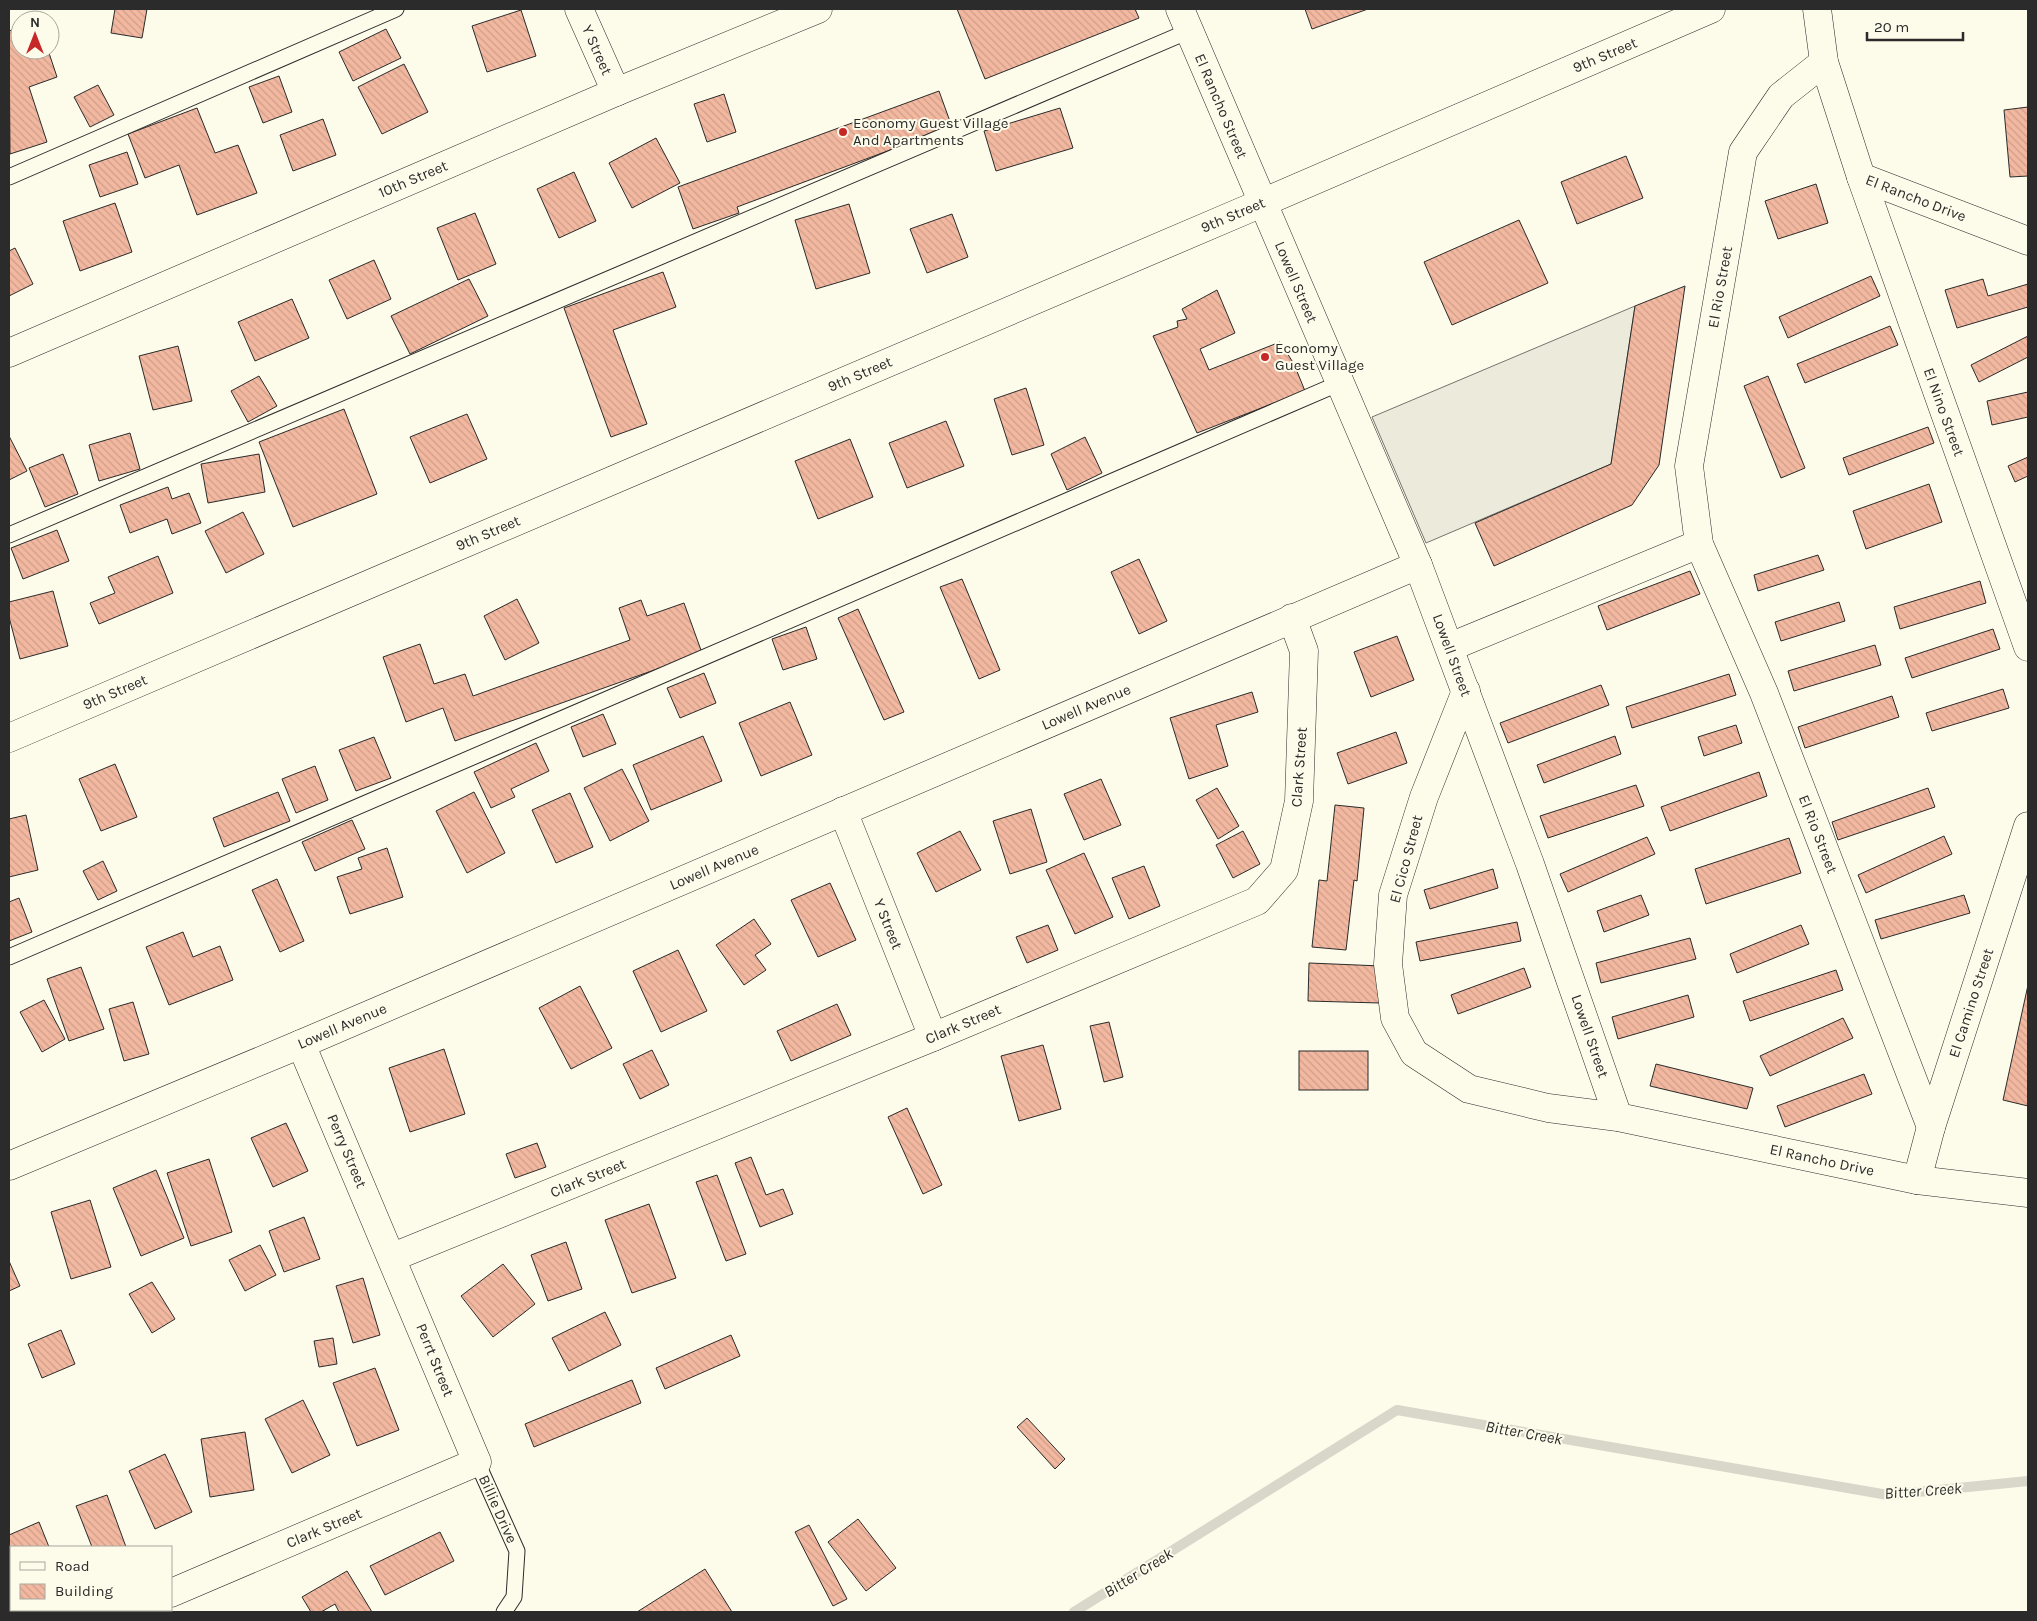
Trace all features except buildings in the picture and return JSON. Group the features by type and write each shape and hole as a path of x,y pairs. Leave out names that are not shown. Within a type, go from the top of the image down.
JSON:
{"street":[{"name":"Y Street","path":"578,9 616,92"},
{"name":"10th Street","path":"9,353 616,92 818,9"},
{"name":"9th Street","path":"9,738 1262,203 1711,9"},
{"name":"El Rancho Drive","path":"1817,9 1824,62 1861,177 2028,241"},
{"name":"El Rancho Street","path":"1185,20 1262,203"},
{"name":"El Rio Street","path":"1824,62 1780,96 1743,152 1689,466 1699,544 1764,694 1931,1127"},
{"name":"El Nino Street","path":"1861,177 2028,647"},
{"name":"Lowell Street","path":"1262,203 1418,565 1450,647 1530,864 1618,1117"},
{"path":"1450,647 1699,544"},
{"name":"Lowell Avenue","path":"9,1166 301,1044 1418,565"},
{"name":"Clark Street","path":"393,1258 934,1037 1257,901 1284,870 1299,801 1304,651 1292,618"},
{"name":"El Cico Street","path":"1466,691 1424,798 1393,894 1388,964 1395,1018 1414,1053 1469,1089 1548,1108 1618,1117"},
{"name":"Y Street","path":"843,811 934,1037"},
{"name":"El Camino Street","path":"1917,1180 1931,1127 2028,826"},
{"name":"Perry Street","path":"301,1044 393,1258"},
{"name":"El Rancho Drive","path":"1618,1117 1917,1180 2028,1193"},
{"name":"Perrt Street","path":"393,1258 477,1462"},
{"name":"Clark Street","path":"172,1593 477,1462"}],"lane":[{"path":"9,178 396,9"},
{"path":"9,535 1185,20"},
{"path":"9,957 1340,383"},
{"name":"Billie Drive","path":"477,1462 516,1551 514,1597 504,1612"}],"shaded area":[{"path":"1635,306 1611,464 1426,543 1372,417"}],"waterway":[{"name":"Bitter Creek","path":"1074,1612 1397,1410 1888,1495 2028,1481"}],"place":[{"name":"Economy Guest Village And Apartments","path":"843,132"},
{"name":"Economy Guest Village","path":"1265,357"}]}
